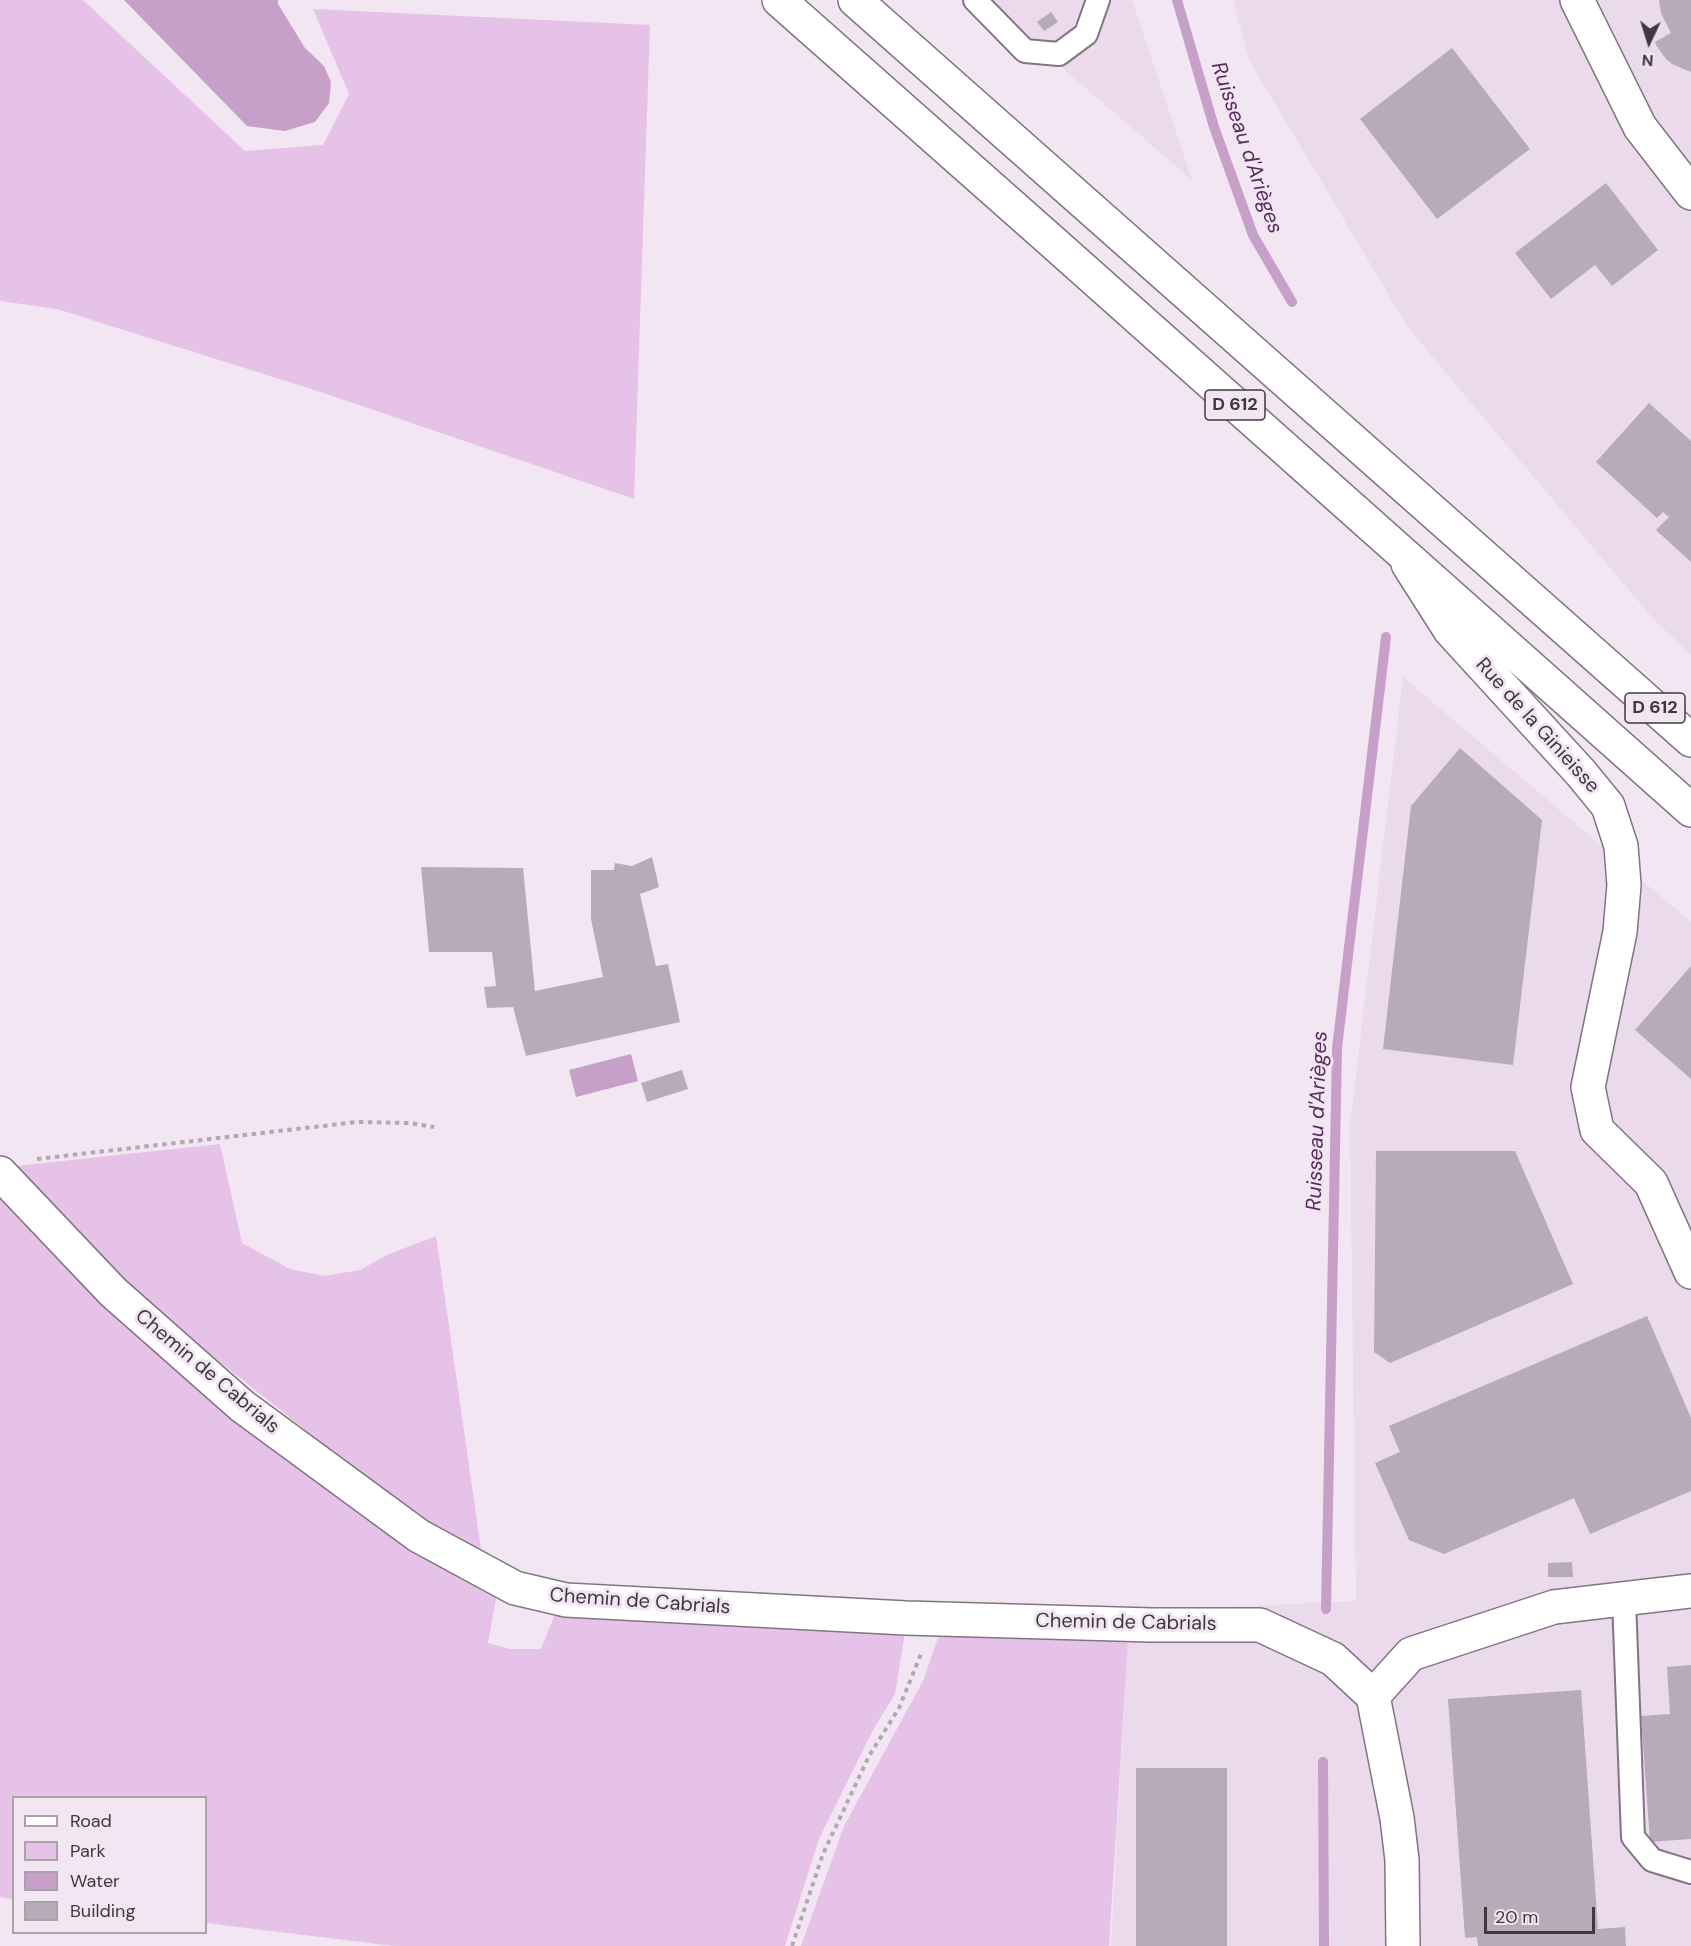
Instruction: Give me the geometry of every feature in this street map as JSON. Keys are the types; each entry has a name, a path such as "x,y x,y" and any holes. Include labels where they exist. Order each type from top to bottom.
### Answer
{"main road":[{"name":"D 612","path":"778,0 1691,810"},
{"name":"D 612","path":"855,0 1691,740"},
{"path":"1577,0 1640,127 1691,193"},
{"name":"Rue de la Ginieisse","path":"1400,552 1450,630 1581,773 1608,806 1621,846 1624,885 1620,932 1588,1087 1598,1130 1652,1183 1691,1272"},
{"name":"D 612","path":"1619,675 1691,731"},
{"name":"Chemin de Cabrials","path":"13,1167 113,1292 242,1406 419,1536 515,1588 566,1600 933,1619 1152,1625 1260,1625 1333,1659 1373,1696"},
{"path":"1403,1946 1402,1860 1397,1818 1373,1696 1410,1654 1554,1607 1691,1591"}],"lane":[{"path":"975,0 1025,51 1059,54 1086,34 1098,0"},
{"path":"1624,1600 1633,1837 1652,1860 1691,1872"}],"path":[{"path":"13,1167 357,1122 410,1123 434,1127"},
{"path":"792,1946 822,1854 869,1756 898,1708 917,1665 933,1619"}],"shaded area":[{"path":"984,0 1132,0 1192,180"},
{"path":"1233,0 1691,0 1691,654 1655,621 1409,329 1249,60"},
{"path":"1403,677 1691,922 1691,1946 1111,1946 1129,1612 1356,1601 1350,1126"}],"green space":[{"path":"0,0 83,0 245,151 323,145 349,94 313,9 650,25 634,499 324,393 57,309 0,301"},
{"path":"220,1144 242,1243 290,1269 324,1276 360,1270 387,1255 436,1236 482,1556 388,1496 130,1290 16,1166"},
{"path":"0,1190 145,1344 310,1474 497,1593 488,1643 510,1649 541,1649 555,1614 905,1632 895,1694 873,1730 819,1839 785,1946 394,1946 207,1923 207,1796 12,1796 12,1899 0,1897"},
{"path":"942,1626 1128,1638 1109,1946 801,1946 844,1826 923,1681"}],"water":[{"path":"124,0 278,0 278,4 305,48 324,66 331,82 329,103 315,122 285,131 247,126"},
{"path":"631,1054 638,1081 576,1097 569,1070"}],"building":[{"path":"1659,0 1691,0 1691,72 1672,64 1656,45 1655,42 1671,33 1661,13"},
{"path":"1051,12 1058,22 1044,31 1037,22"},
{"path":"1452,48 1530,149 1437,219 1360,119"},
{"path":"1606,183 1658,250 1612,286 1595,265 1551,299 1515,253"},
{"path":"1649,403 1691,441 1691,562 1656,530 1669,517 1663,512 1657,518 1596,462"},
{"path":"1460,748 1542,820 1513,1065 1383,1049 1411,806"},
{"path":"652,857 659,887 640,894 656,966 668,964 680,1022 526,1056 513,1007 487,1008 484,987 496,986 492,952 429,952 421,867 523,868 535,991 603,977 591,919 591,870 614,870 615,863 632,866"},
{"path":"1691,966 1691,1079 1635,1030"},
{"path":"682,1070 688,1089 647,1102 641,1083"},
{"path":"1376,1151 1515,1151 1573,1284 1390,1363 1374,1352"},
{"path":"1647,1316 1691,1418 1691,1491 1590,1534 1574,1498 1444,1554 1409,1540 1375,1463 1400,1452 1389,1426"},
{"path":"1572,1562 1573,1577 1548,1577 1548,1563"},
{"path":"1691,1665 1691,1839 1650,1842 1641,1716 1670,1714 1667,1667"},
{"path":"1581,1690 1598,1929 1625,1927 1626,1946 1478,1946 1477,1937 1465,1938 1448,1699"},
{"path":"1136,1768 1227,1768 1227,1946 1136,1946"}],"waterway":[{"name":"Ruisseau d'Arièges","path":"1177,0 1214,127 1253,235 1292,302"},
{"name":"Ruisseau d'Arièges","path":"1326,1609 1337,1048 1386,637"},
{"name":"Ruisseau d'Arièges","path":"1323,1762 1324,1946"}]}
